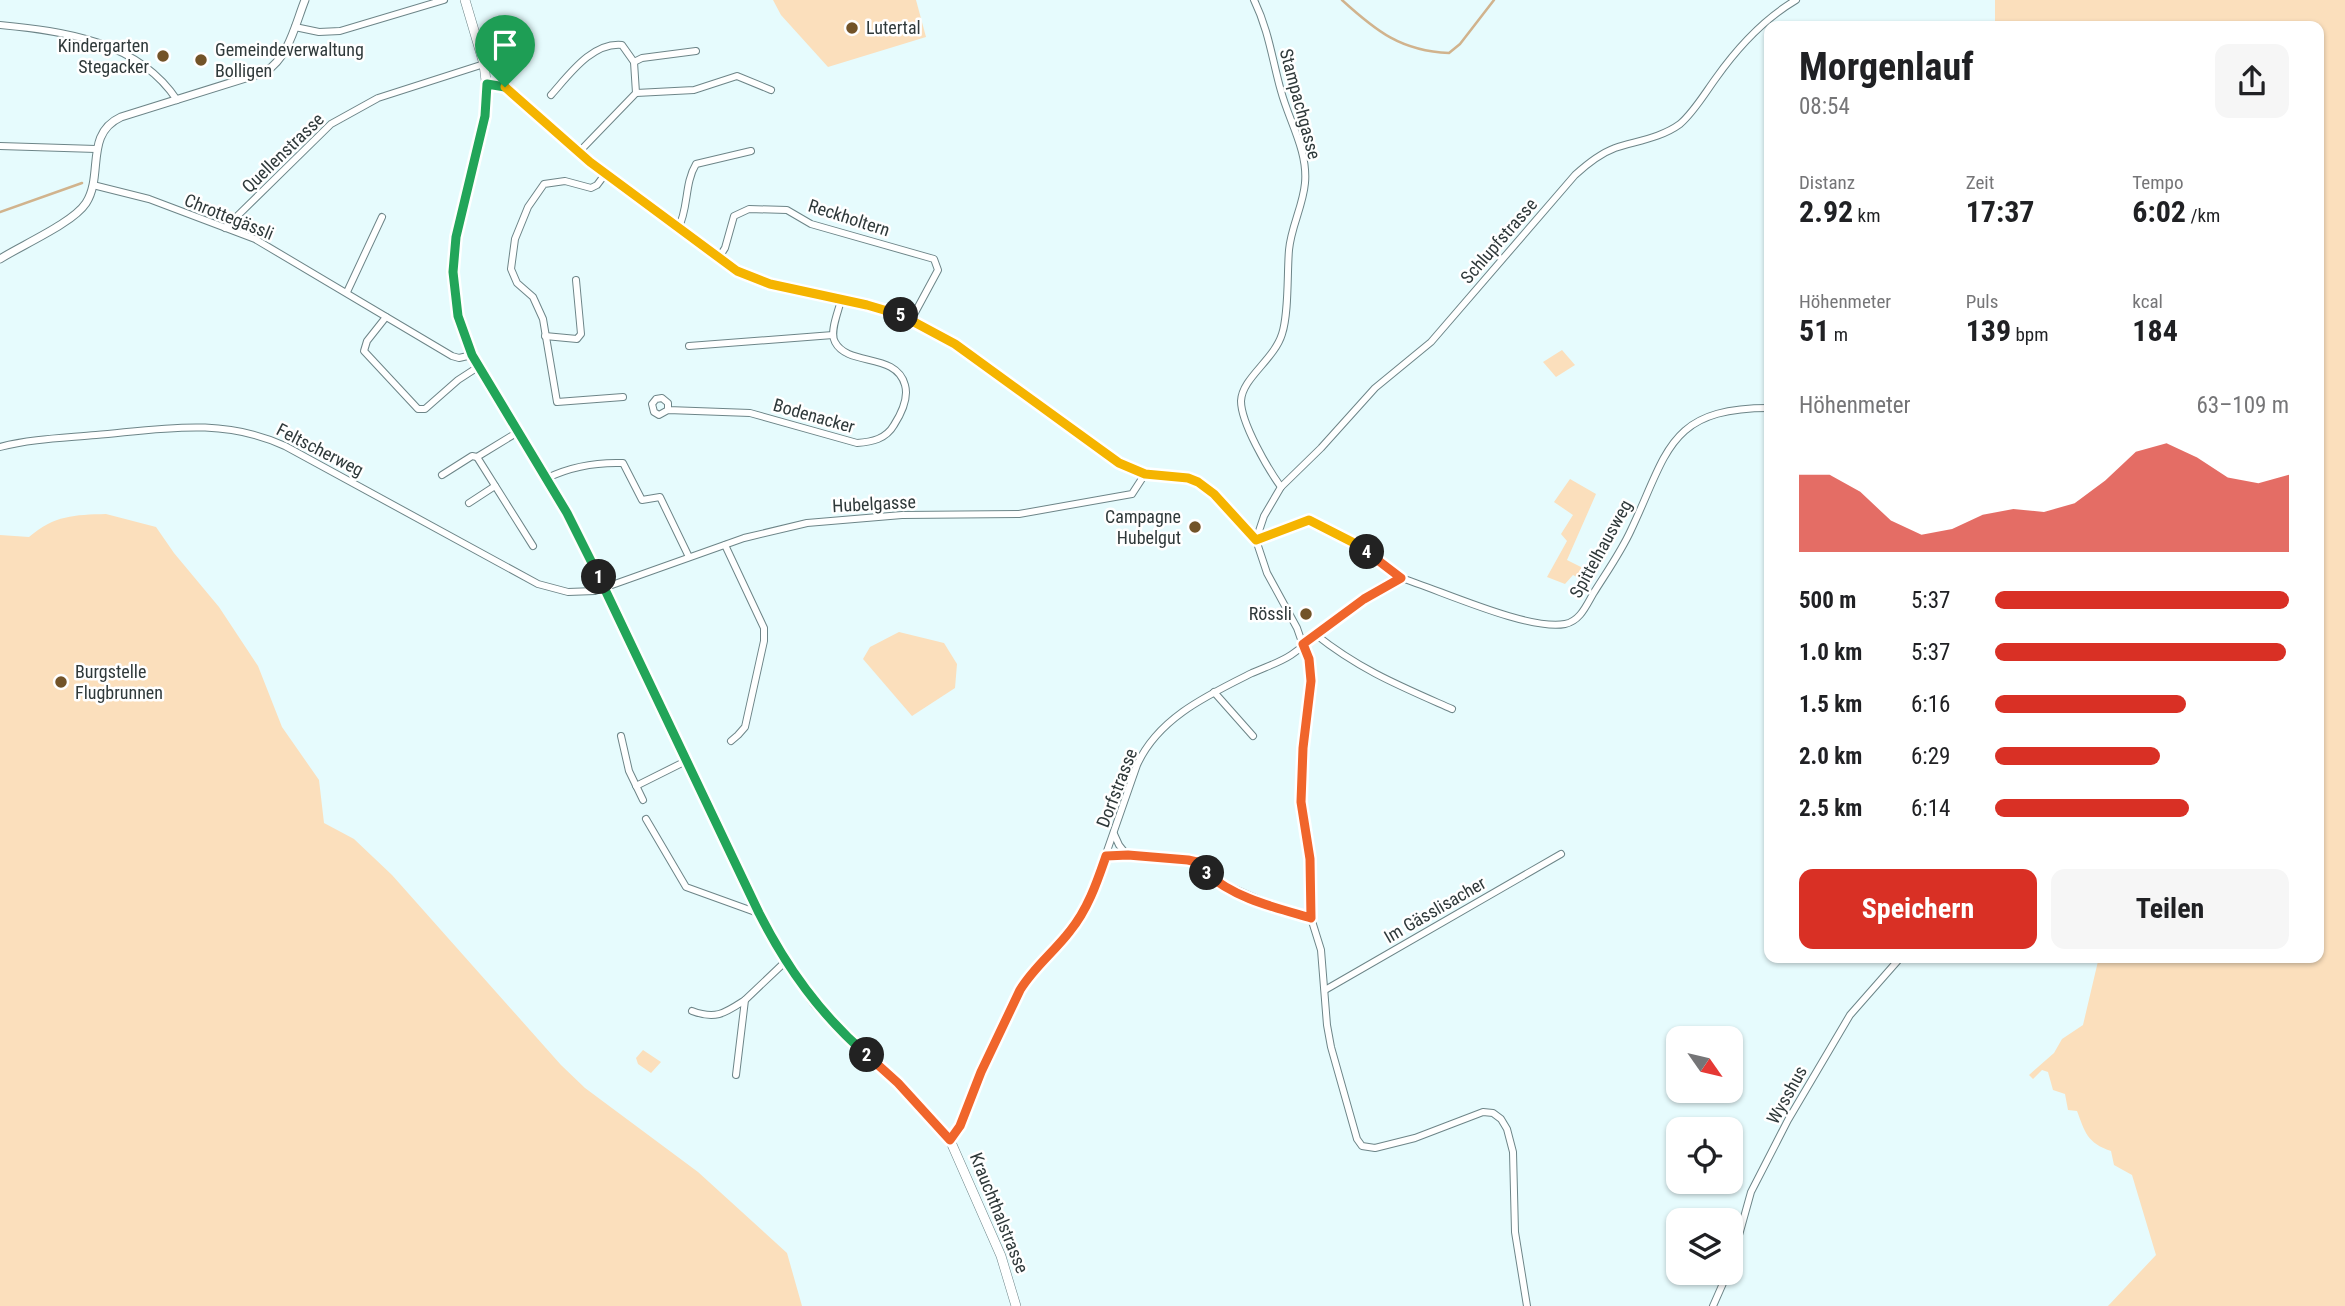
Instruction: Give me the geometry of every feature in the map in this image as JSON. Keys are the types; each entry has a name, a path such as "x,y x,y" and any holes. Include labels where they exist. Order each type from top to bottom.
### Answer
{"main road":[{"name":"Krauchthalstrasse","path":"465,0 484,64 487,84 485,116 461,210 454,263 458,316 472,355 567,513 785,962 807,994 829,1019 898,1083 950,1140 1001,1256 1016,1306"}],"street":[{"path":"0,259 76,214 88,199 93,185 96,149 101,134 116,120 265,72 281,58 305,0"},
{"path":"295,27 319,32 340,32 444,0"},
{"name":"Stampachgasse","path":"1254,0 1266,25 1281,92 1302,152 1305,182 1290,240 1283,332 1273,353 1246,385 1241,400 1243,412 1262,456 1281,487"},
{"name":"Schlupfstrasse","path":"1767,21 1796,0"},
{"name":"Schlupfstrasse","path":"1256,540 1264,516 1281,487 1321,448 1375,388 1431,342 1575,175 1598,156 1671,129 1682,122 1743,44 1764,24"},
{"path":"0,25 77,35 107,45 128,56 156,77 177,100"},
{"path":"551,95 579,64 598,51 615,44 622,45 634,62 636,93"},
{"path":"634,62 642,58 696,51"},
{"name":"Quellenstrasse","path":"225,228 331,124 378,98 484,64"},
{"path":"579,152 636,93 694,90 737,76 771,90"},
{"path":"487,84 505,87 516,94 579,152 718,259 760,281 882,309 911,320 955,344 1112,459 1145,474 1188,478 1204,485 1256,540 1267,573 1294,621 1309,659 1311,681 1305,727 1301,802 1310,859 1311,918 1321,950 1331,1046 1357,1139 1362,1146 1375,1147 1415,1138 1483,1112 1493,1113 1501,1119 1507,1129 1513,1152 1515,1232 1527,1306"},
{"path":"0,146 96,149"},
{"path":"678,229 684,215 690,174 696,164 751,151"},
{"path":"606,173 597,185 591,188 565,181 544,184 528,207 515,239 511,269 517,284 533,297 543,319 557,402 623,397"},
{"name":"Chrottegässli","path":"93,185 149,199 255,239 452,356 460,358 472,355"},
{"name":"Reckholtern","path":"718,259 725,248 734,216 749,209 787,210 811,224 934,259 938,270 911,320"},
{"path":"346,292 382,217"},
{"path":"545,336 577,339 581,334 576,280"},
{"path":"689,346 833,335 841,300"},
{"path":"387,317 367,341 364,351 418,409 425,409 458,380 478,367"},
{"name":"Bodenacker","path":"668,410 750,413 857,443 875,441 891,431 903,412 906,389 903,377 895,368 851,355 837,345 833,335"},
{"name":"Spittelhausweg","path":"1401,578 1527,620 1559,625 1571,622 1583,611 1630,532 1675,439 1690,426 1713,414 1732,409 1764,408"},
{"name":"Feltscherweg","path":"0,447 66,437 179,427 213,427 244,432 285,446 538,584 568,592 603,588"},
{"path":"442,475 518,432"},
{"path":"477,457 533,546"},
{"path":"547,478 569,468 623,463 642,500 660,497 690,556"},
{"name":"Hubelgasse","path":"603,588 690,556 795,525 902,515 996,515 1040,510 1132,494 1145,474"},
{"path":"469,503 495,486"},
{"path":"1256,540 1309,520 1358,545 1401,578 1364,599 1303,644"},
{"path":"725,545 764,628 764,641 744,727 731,741"},
{"path":"1315,634 1340,654 1370,672 1452,709"},
{"name":"Dorfstrasse","path":"950,1140 960,1126 981,1072 1020,990 1027,978 1070,931 1092,894 1136,765 1147,746 1180,714 1214,692 1288,657 1303,644"},
{"path":"1214,692 1253,736"},
{"path":"621,736 629,771 643,800"},
{"path":"636,786 686,761"},
{"path":"646,819 686,887 759,913"},
{"path":"1114,834 1128,855"},
{"name":"Im Gässlisacher","path":"1325,990 1561,854"},
{"path":"1106,856 1128,855 1197,862 1221,883 1278,908 1311,918"},
{"path":"692,1011 705,1016 721,1014 745,1000 785,962"},
{"name":"Wysshus","path":"1743,1221 1751,1192 1792,1113 1850,1016 1896,963"},
{"path":"736,1075 745,1000"},
{"path":"1713,1306 1722,1285"}],"shaded area":[{"name":"Lutertal","path":"773,0 916,0 926,37 828,67 781,15"},
{"path":"1995,0 2345,0 2345,1306 2108,1306 2156,1255 2132,1175 2114,1165 2111,1151 2088,1136 2077,1111 2068,1110 2065,1094 2053,1090 2048,1072 2042,1070 2033,1079 2029,1075 2054,1053 2062,1039 2083,1025 2098,963 2324,963 2324,21 1995,21"},
{"path":"1562,350 1575,365 1556,377 1543,362"},
{"path":"1570,479 1596,494 1567,560 1589,571 1583,580 1573,575 1565,584 1547,577 1567,541 1561,534 1573,515 1554,502"},
{"path":"106,514 156,527 219,607 258,666 282,727 319,780 324,823 354,839 392,875 561,1065 585,1088 698,1172 787,1253 802,1306 0,1306 0,535 29,537 56,520"},
{"path":"899,632 944,643 957,664 955,688 912,716 863,659 870,647"},
{"path":"643,1050 661,1062 651,1073 638,1064 636,1058"}],"waterway":[{"path":"1342,0 1378,30 1403,44 1449,53 1460,44 1494,0"},
{"path":"0,212 82,183"}],"place":[{"name":"Lutertal","path":"852,28"},
{"name":"Kindergarten Stegacker","path":"163,56"},
{"name":"Gemeindeverwaltung Bolligen","path":"201,60"},
{"name":"Campagne Hubelgut","path":"1195,527"},
{"name":"Rössli","path":"1306,614"},
{"name":"Burgstelle Flugbrunnen","path":"61,682"}],"route":[{"path":"487,84 505,87 590,162 737,271 770,284 896,313 937,332 955,344 1119,463 1145,474 1188,478 1208,488 1256,540 1309,520 1358,545 1401,578 1364,599 1303,644 1311,668 1301,802 1310,859 1311,918 1242,894 1210,876 1197,862 1128,855 1106,856 1081,915 1027,978 1020,990 981,1072 960,1126 950,1140 898,1083 853,1044 807,994 772,939 567,513 478,367 461,328 453,272 456,237 485,116 487,84"}]}
